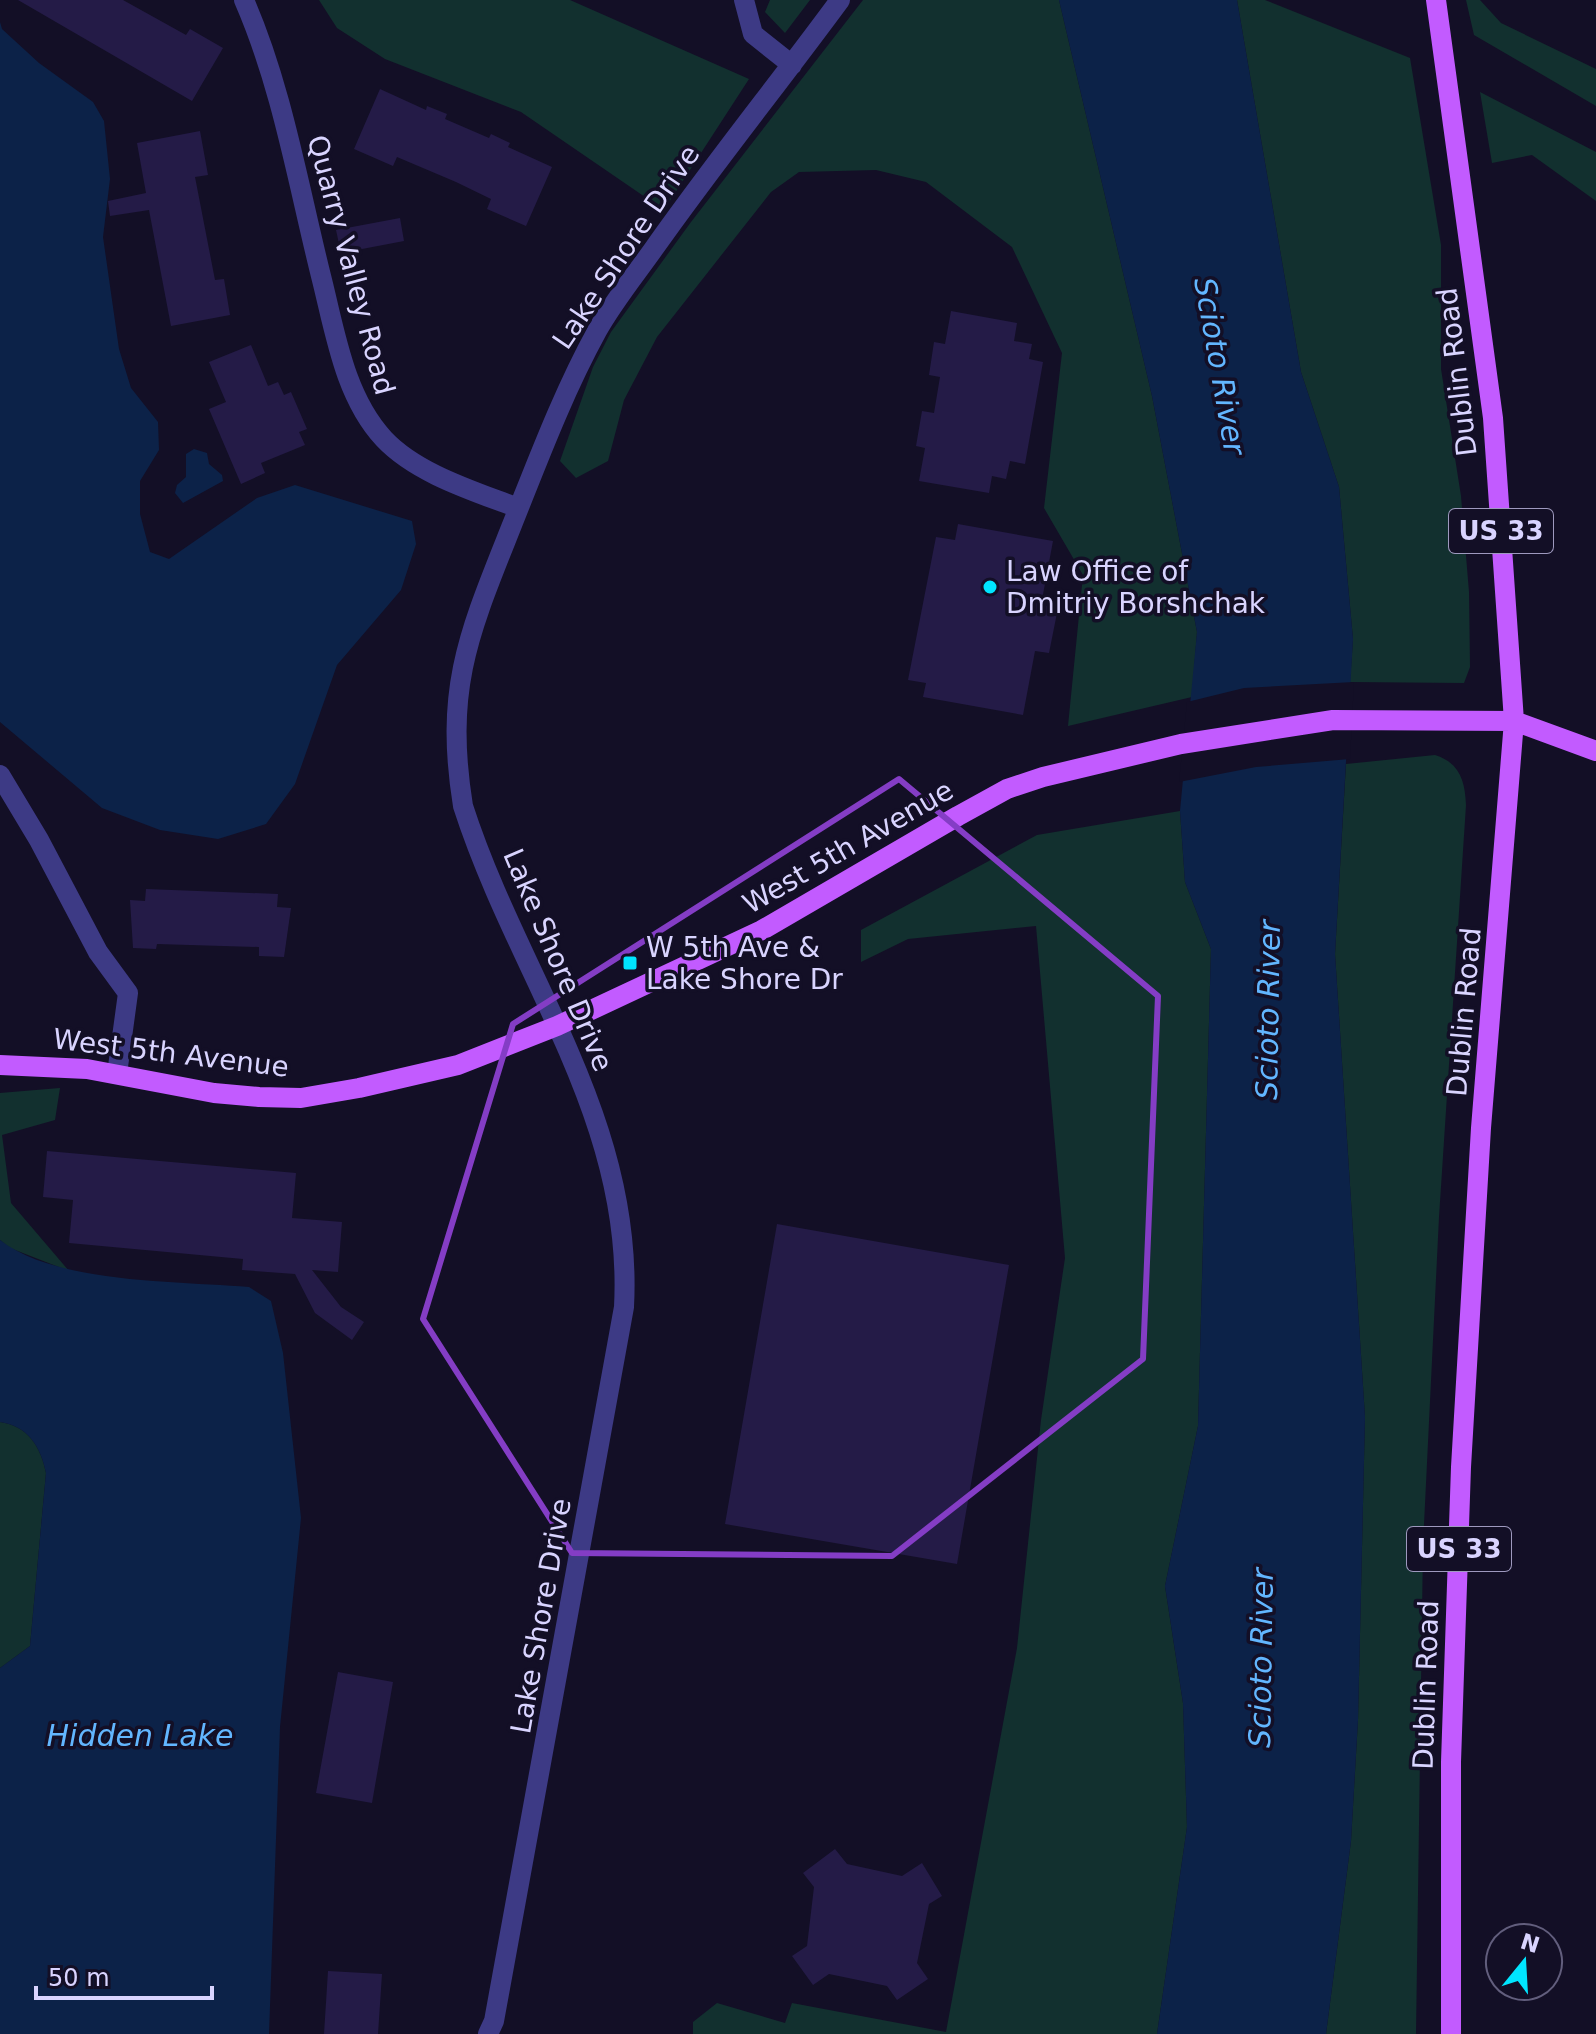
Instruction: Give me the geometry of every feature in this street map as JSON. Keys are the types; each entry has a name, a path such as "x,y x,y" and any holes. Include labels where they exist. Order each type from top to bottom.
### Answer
{"main road":[{"name":"Dublin Road","path":"1436,0 1493,418 1514,721 1481,1128 1461,1467 1451,1762 1451,2034"},
{"name":"West 5th Avenue","path":"0,1065 49,1065 117,1074 214,1093 301,1098 458,1065 557,1026 762,930 1007,789 1078,768 1252,731 1333,720 1514,721 1596,751"}],"street":[{"name":"Quarry Valley Road","path":"244,0 278,101 327,301 358,408 386,441 417,464 518,508"},
{"path":"744,0 753,34 792,65"},
{"name":"Lake Shore Drive","path":"488,2034 494,2021 518,1906 624,1307 624,1233 617,1187 599,1130 463,806 455,751 456,696 466,645 518,508 566,391 598,328 725,147 840,0"},
{"path":"0,775 39,840 98,952 128,993 117,1074"}],"highlighted area":[{"path":"899,779 1158,996 1143,1359 892,1556 572,1553 423,1319 513,1024"}],"green space":[{"path":"319,0 570,0 749,79 664,210 521,112 385,59 337,28"},
{"path":"770,0 810,0 785,33 765,12"},
{"path":"863,0 1059,0 1152,396 1197,632 1192,697 1068,726 1083,575 1044,508 1062,353 1012,247 926,182 876,170 799,172 771,192 657,337 624,400 608,461 576,478 560,461 593,367 611,332 691,222"},
{"path":"1237,0 1265,0 1410,58 1441,245 1441,369 1461,496 1469,592 1470,667 1464,683 1350,682 1353,639 1339,487 1301,372"},
{"path":"1466,0 1480,0 1501,23 1596,69 1596,106 1474,35"},
{"path":"1480,92 1596,152 1596,201 1532,155 1492,163"},
{"path":"1435,755 1450,763 1460,774 1466,805 1439,1217 1423,1545 1416,2034 1326,2034 1351,1841 1358,1720 1365,1417 1335,954 1346,764"},
{"path":"1180,811 1185,882 1211,949 1198,1426 1165,1586 1183,1703 1187,1827 1157,2034 693,2034 693,2022 717,2003 785,2023 792,2003 946,2032 1017,1648 1041,1420 1065,1258 1036,926 908,939 861,962 861,930 1037,835"},
{"path":"60,1088 55,1120 2,1135 11,1203 69,1271 10,1248 0,1240 0,1093"},
{"path":"0,1422 18,1428 32,1439 46,1473 30,1646 0,1668"}],"water":[{"name":"Scioto River","path":"1059,0 1237,0 1301,372 1339,487 1353,639 1335,954 1365,1417 1358,1720 1351,1841 1326,2034 1157,2034 1187,1827 1183,1703 1165,1586 1198,1426 1211,949 1185,882 1180,811 1197,632 1152,396"},
{"path":"0,22 2,29 39,63 93,102 104,121 110,179 103,237 119,349 131,388 158,422 159,450 140,481 140,514 150,552 169,559 257,498 295,485 412,521 416,544 401,590 337,665 295,784 266,824 218,839 160,830 102,808 0,722"},
{"path":"194,449 207,453 209,464 222,475 223,481 183,503 175,493 177,485 186,477 186,454"},
{"name":"Hidden Lake","path":"0,1240 24,1254 85,1273 249,1287 271,1301 283,1353 301,1518 280,1727 269,2034 0,2034 0,1668 30,1646 46,1473 32,1439 18,1428 0,1422"}],"pier":[{"path":"1354,682 1350,759 1256,767 1179,782 1187,702 1244,688"}],"building":[{"path":"18,0 123,0 186,35 190,29 223,48 192,101"},
{"path":"380,89 426,110 427,106 447,114 445,119 489,138 491,134 510,143 508,147 552,167 526,226 487,209 491,199 456,182 397,157 393,166 354,149"},
{"path":"200,131 208,175 195,177 215,280 224,279 230,315 171,326 149,210 110,216 108,201 146,193 137,143"},
{"path":"400,218 404,241 341,253 336,230"},
{"path":"951,311 1017,323 1014,341 1032,344 1029,359 1043,362 1025,464 1010,461 1006,479 992,476 989,493 919,481 925,448 916,446 922,411 934,413 940,377 929,375 934,342 945,344"},
{"path":"251,345 268,386 278,382 284,395 291,392 307,429 299,432 305,445 261,463 265,473 241,484 209,409 226,402 209,362"},
{"path":"958,524 1053,541 1041,605 1058,608 1049,653 1035,651 1023,715 923,697 926,683 908,680 936,537 955,540"},
{"path":"146,889 278,894 277,907 291,908 284,957 259,956 259,947 157,944 156,949 133,948 130,900 145,901"},
{"path":"47,1151 296,1173 292,1218 342,1222 338,1272 312,1270 341,1307 364,1322 352,1340 315,1313 295,1274 242,1270 243,1259 69,1243 73,1200 43,1197"},
{"path":"777,1224 1009,1265 957,1564 725,1524"},
{"path":"338,1672 393,1682 372,1803 316,1793"},
{"path":"835,1849 847,1864 902,1876 922,1863 942,1896 929,1904 917,1963 928,1979 897,2000 887,1986 829,1974 813,1985 792,1956 807,1946 814,1887 803,1873"},
{"path":"328,1971 382,1974 378,2034 324,2034"}],"place":[{"name":"Law Office of Dmitriy Borshchak","path":"990,587"},
{"name":"W 5th Ave & Lake Shore Dr","path":"630,963"}]}
